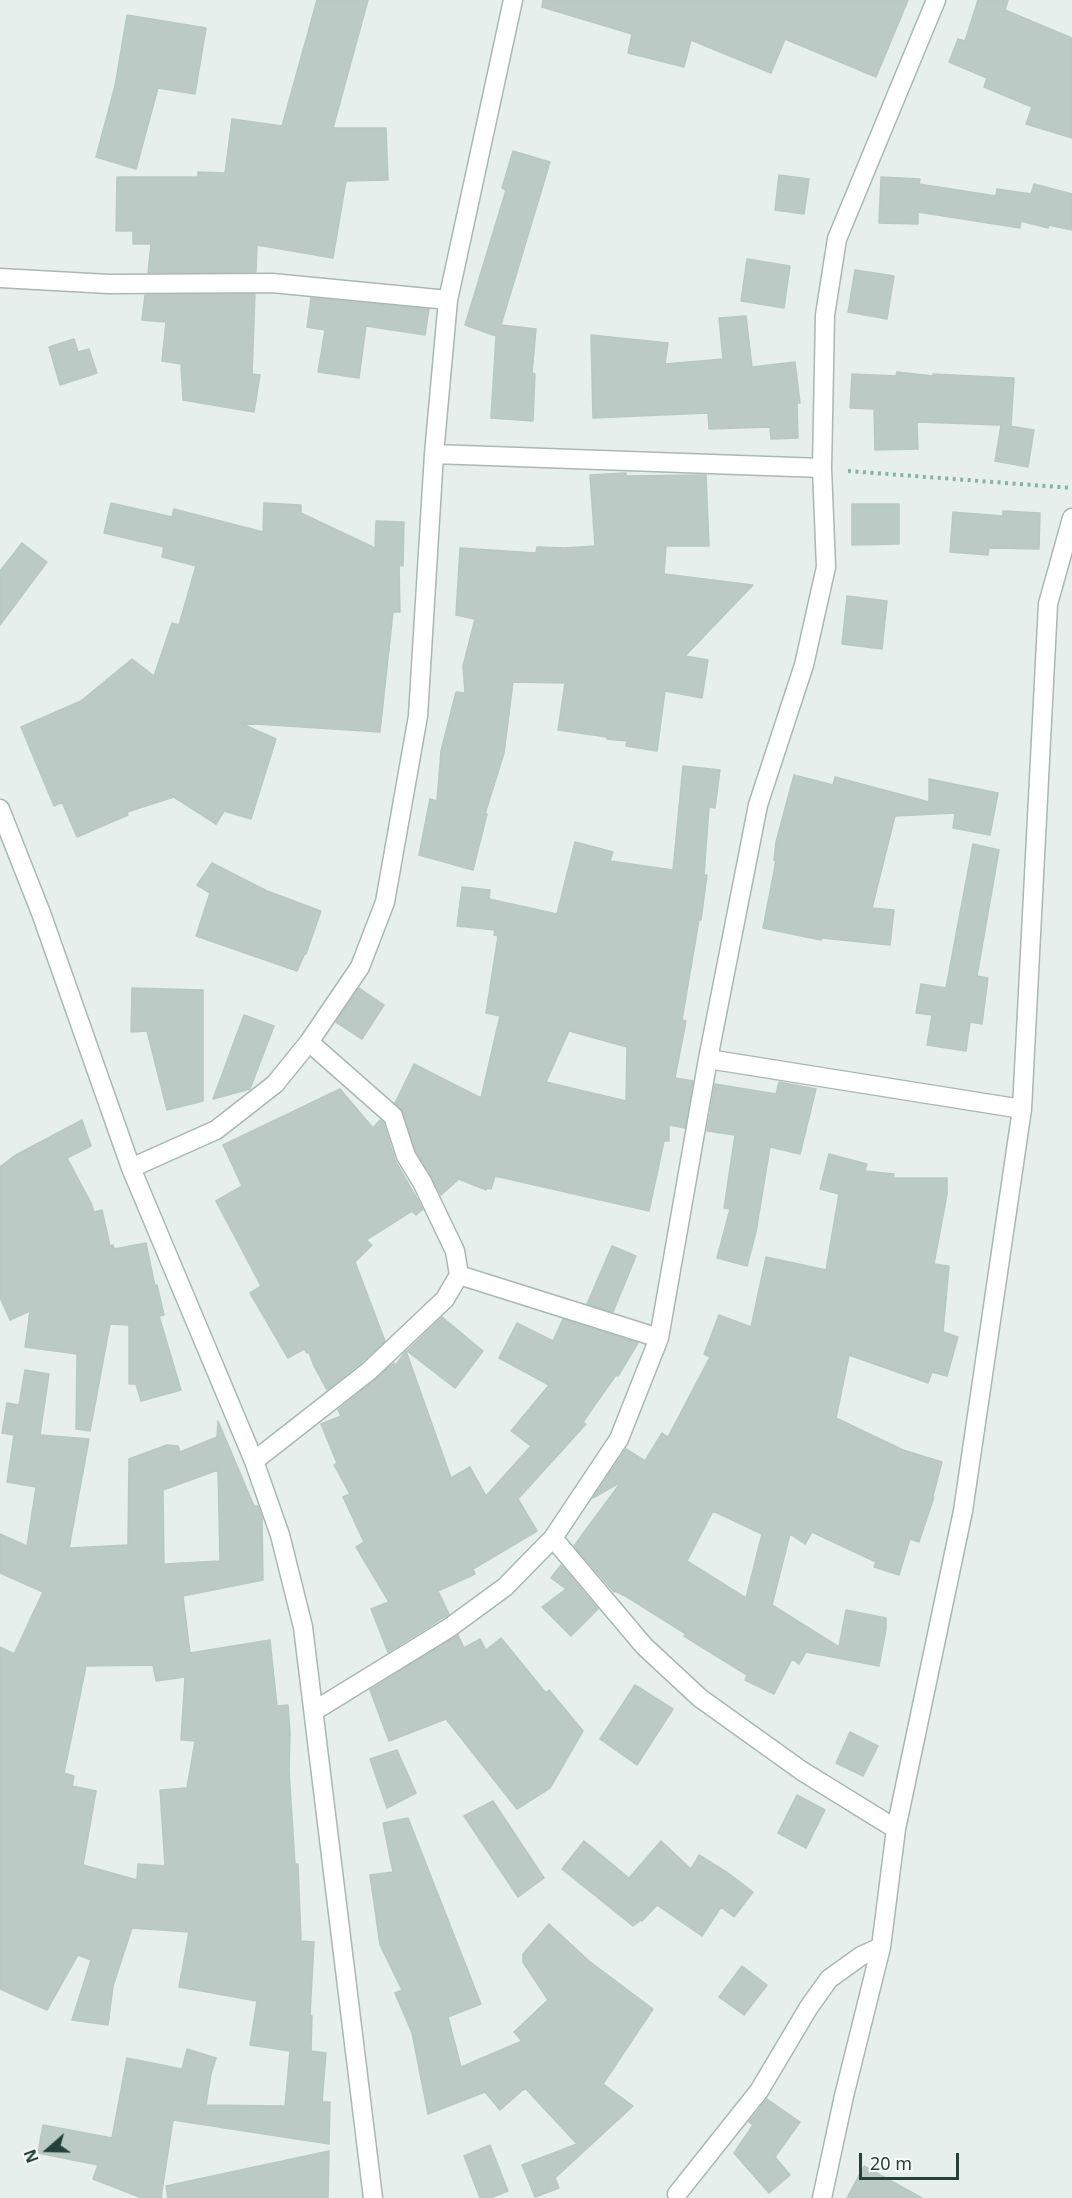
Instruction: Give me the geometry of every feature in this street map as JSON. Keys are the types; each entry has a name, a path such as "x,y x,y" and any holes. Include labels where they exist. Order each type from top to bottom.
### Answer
{"street":[{"path":"131,1168 216,1130 275,1084 309,1042 360,967 385,902 418,716 434,454 448,300 513,0"},
{"path":"314,1710 449,1628 505,1587 553,1538 620,1439 659,1338 708,1059 758,805 804,665 826,567 822,468 825,315 837,238 936,0"},
{"path":"0,278 109,284 272,283 448,300"},
{"path":"434,454 822,468"},
{"path":"822,2198 881,1947 896,1829 963,1511 1022,1109 1048,604 1072,518"},
{"path":"0,809 41,913 131,1168 255,1461 280,1535 303,1627 373,2198"},
{"path":"255,1461 369,1371 445,1299 459,1275 455,1251 422,1182 406,1156 393,1116 309,1042"},
{"path":"708,1059 1022,1109"},
{"path":"459,1275 659,1338"},
{"path":"553,1538 644,1646 700,1698 802,1772 896,1829"},
{"path":"678,2197 759,2091 809,2007 829,1979 861,1956 881,1947"}],"path":[{"path":"822,468 1072,488"}],"building":[{"path":"317,0 368,0 333,128 386,128 388,180 346,181 333,258 257,245 256,272 148,273 151,244 133,244 133,231 116,231 117,177 198,177 198,172 225,173 232,119 282,126"},
{"path":"543,0 908,0 876,77 785,39 771,73 691,40 684,67 628,53 632,34 542,7"},
{"path":"978,0 1008,0 1005,10 1072,38 1072,138 1026,124 1032,107 984,87 987,78 949,62 958,39 965,41"},
{"path":"127,15 206,28 195,94 158,88 136,169 96,157 115,86"},
{"path":"513,151 550,162 501,325 536,329 532,373 535,374 533,421 491,418 496,336 465,325 506,190 502,188"},
{"path":"779,175 809,179 804,214 775,210"},
{"path":"881,177 920,179 919,184 996,196 997,189 1031,194 1034,184 1072,194 1072,230 1049,225 1048,228 1021,221 1020,228 918,212 918,224 879,223"},
{"path":"747,259 790,266 784,308 741,301"},
{"path":"855,270 894,276 887,319 848,312"},
{"path":"255,294 252,374 260,375 254,412 183,400 181,364 162,361 166,322 142,320 145,295"},
{"path":"311,298 429,309 425,335 366,326 359,378 318,372 325,330 307,327"},
{"path":"746,316 752,367 795,362 800,403 797,403 798,438 771,439 770,427 709,429 708,413 593,418 591,335 668,343 665,364 723,359 719,318"},
{"path":"74,339 78,352 89,349 97,373 60,385 49,347"},
{"path":"897,372 933,376 933,374 1014,378 1011,426 1009,426 1034,430 1028,467 995,461 1001,425 917,422 918,449 875,450 874,409 850,408 852,374 896,376"},
{"path":"626,473 626,476 706,475 709,546 666,546 664,574 753,585 685,656 708,660 702,698 665,691 657,751 626,746 627,741 558,730 565,683 513,682 504,753 485,814 487,814 473,870 419,855 430,799 437,801 441,751 456,692 465,693 463,666 475,619 456,615 460,548 536,553 537,547 595,546 590,475"},
{"path":"111,503 172,517 174,509 263,532 264,503 301,505 301,513 375,548 376,521 404,522 403,566 399,565 400,612 393,612 380,732 240,723 276,739 251,819 224,811 216,824 174,797 127,812 128,815 77,837 62,802 54,806 21,727 81,701 132,659 154,676 172,623 179,625 196,566 162,557 164,547 104,533"},
{"path":"852,504 899,504 899,544 852,545"},
{"path":"1003,511 1040,513 1039,549 989,548 988,555 950,552 953,512 1003,516"},
{"path":"22,543 47,562 0,625 0,571"},
{"path":"847,596 887,601 882,649 842,644"},
{"path":"683,766 720,770 715,808 709,807 704,875 707,875 682,1020 686,1021 675,1078 693,1081 685,1128 669,1125 669,1141 664,1141 649,1211 495,1176 491,1189 486,1190 459,1179 441,1195 416,1151 403,1112 395,1103 414,1064 481,1098 500,1016 486,1013 498,936 494,935 495,930 457,926 462,887 490,890 489,899 557,914 575,842 613,852 610,861 673,870","holes":["569,1031 627,1047 626,1101 546,1082"]},
{"path":"794,775 833,785 835,777 929,802 929,779 998,793 990,835 953,828 955,813 895,816 872,908 894,910 890,945 822,938 821,940 763,928 776,861 774,860 776,842"},
{"path":"973,844 999,850 977,976 988,978 982,1024 970,1022 966,1051 927,1045 932,1015 916,1013 921,984 946,988"},
{"path":"212,863 267,891 321,911 306,954 297,971 196,936 210,893 197,885"},
{"path":"132,988 203,990 203,1101 167,1110 147,1031 131,1032"},
{"path":"359,988 384,1005 362,1039 336,1022"},
{"path":"244,1015 274,1026 250,1089 213,1099"},
{"path":"779,1082 816,1089 800,1154 770,1147 756,1232 747,1266 717,1258 730,1209 724,1208 735,1135 707,1131 715,1084 776,1094"},
{"path":"340,1089 373,1128 380,1120 383,1122 395,1160 423,1209 416,1215 412,1211 366,1240 372,1245 355,1262 385,1341 327,1390 309,1352 307,1353 304,1349 288,1358 250,1293 261,1286 216,1201 242,1186 223,1145"},
{"path":"82,1120 91,1146 67,1158 94,1212 102,1210 110,1246 113,1245 114,1249 146,1243 164,1315 159,1316 181,1390 141,1401 136,1384 129,1384 129,1325 110,1324 90,1431 76,1429 77,1354 25,1347 30,1311 10,1320 0,1297 0,1167 14,1156"},
{"path":"829,1154 867,1164 865,1171 894,1174 893,1178 947,1178 947,1194 934,1264 949,1266 943,1332 958,1337 947,1376 932,1372 928,1383 849,1355 836,1418 903,1450 942,1462 934,1497 919,1542 910,1539 899,1575 874,1567 876,1562 812,1532 805,1544 790,1534 772,1605 839,1647 846,1610 886,1618 886,1629 879,1666 806,1652 799,1664 792,1659 774,1694 745,1680 747,1675 684,1636 686,1634 627,1597 614,1592 574,1546 621,1482 593,1498 626,1449 645,1461 662,1433 668,1437 710,1357 704,1354 719,1315 751,1327 766,1257 826,1270 839,1194 820,1189","holes":["713,1511 762,1534 746,1598 687,1561"]},
{"path":"612,1246 636,1256 613,1312 587,1304"},
{"path":"442,1317 483,1351 455,1388 407,1351"},
{"path":"563,1319 638,1343 618,1376 616,1375 583,1422 586,1424 518,1499 537,1531 473,1569 475,1574 438,1591 449,1614 388,1652 371,1609 389,1602 356,1547 364,1542 343,1497 350,1494 334,1465 337,1463 321,1424 341,1416 338,1410 394,1363 395,1366 406,1351 451,1478 470,1467 486,1496 531,1446 511,1431 549,1385 499,1358 517,1323 553,1341"},
{"path":"25,1370 49,1374 40,1435 89,1439 69,1548 128,1545 129,1459 167,1445 178,1446 180,1452 217,1437 218,1421 254,1506 258,1506 262,1517 263,1580 183,1596 190,1653 270,1640 277,1706 288,1705 289,1771 295,1864 298,1864 301,1941 314,1942 310,2016 312,2016 311,2051 326,2053 322,2102 330,2102 329,2144 173,2120 161,2198 142,2198 93,2179 98,2165 38,2153 43,2125 112,2138 127,2058 182,2069 187,2049 216,2058 206,2105 285,2106 290,2051 250,2045 257,2001 179,1987 189,1932 132,1928 113,1986 108,2025 72,2020 91,1960 78,1955 47,2010 0,1989 0,1647 14,1654 43,1592 0,1573 0,1534 27,1546 36,1487 7,1482 14,1435 2,1433 7,1403 19,1405","holes":["218,1470 220,1561 164,1564 163,1490","153,1665 156,1681 185,1677 181,1740 195,1741 187,1788 160,1790 165,1866 138,1864 137,1880 83,1865 96,1791 72,1786 74,1776 64,1773 86,1666"]},
{"path":"561,1565 598,1609 571,1636 542,1607 566,1589 551,1578"},
{"path":"458,1635 464,1648 480,1639 486,1650 501,1638 546,1693 549,1690 583,1731 550,1788 517,1809 446,1719 389,1741 370,1690"},
{"path":"635,1685 673,1709 637,1765 600,1739"},
{"path":"850,1732 878,1746 863,1776 836,1763"},
{"path":"397,1750 416,1793 387,1808 370,1759"},
{"path":"797,1795 825,1810 806,1848 778,1833"},
{"path":"493,1801 544,1878 518,1897 464,1816"},
{"path":"408,1818 481,2004 448,2017 461,2067 522,2041 514,2032 548,2000 523,1962 523,1954 549,1924 589,1961 653,2009 603,2084 633,2106 555,2178 559,2188 535,2197 522,2165 577,2144 525,2088 500,2110 485,2092 428,2114 412,2033 395,1993 402,1990 380,1945 370,1875 393,1872 383,1823"},
{"path":"584,1841 629,1878 661,1841 691,1869 699,1855 753,1892 734,1917 721,1907 702,1936 657,1905 642,1921 633,1926 562,1869"},
{"path":"742,1966 767,1985 744,2015 719,1997"},
{"path":"767,2099 800,2122 775,2157 790,2175 769,2193 734,2153 753,2125 749,2122"},
{"path":"490,2145 508,2191 490,2198 480,2198 464,2156"},
{"path":"329,2151 328,2198 168,2198 166,2186"},
{"path":"864,2166 922,2198 847,2198"}]}
